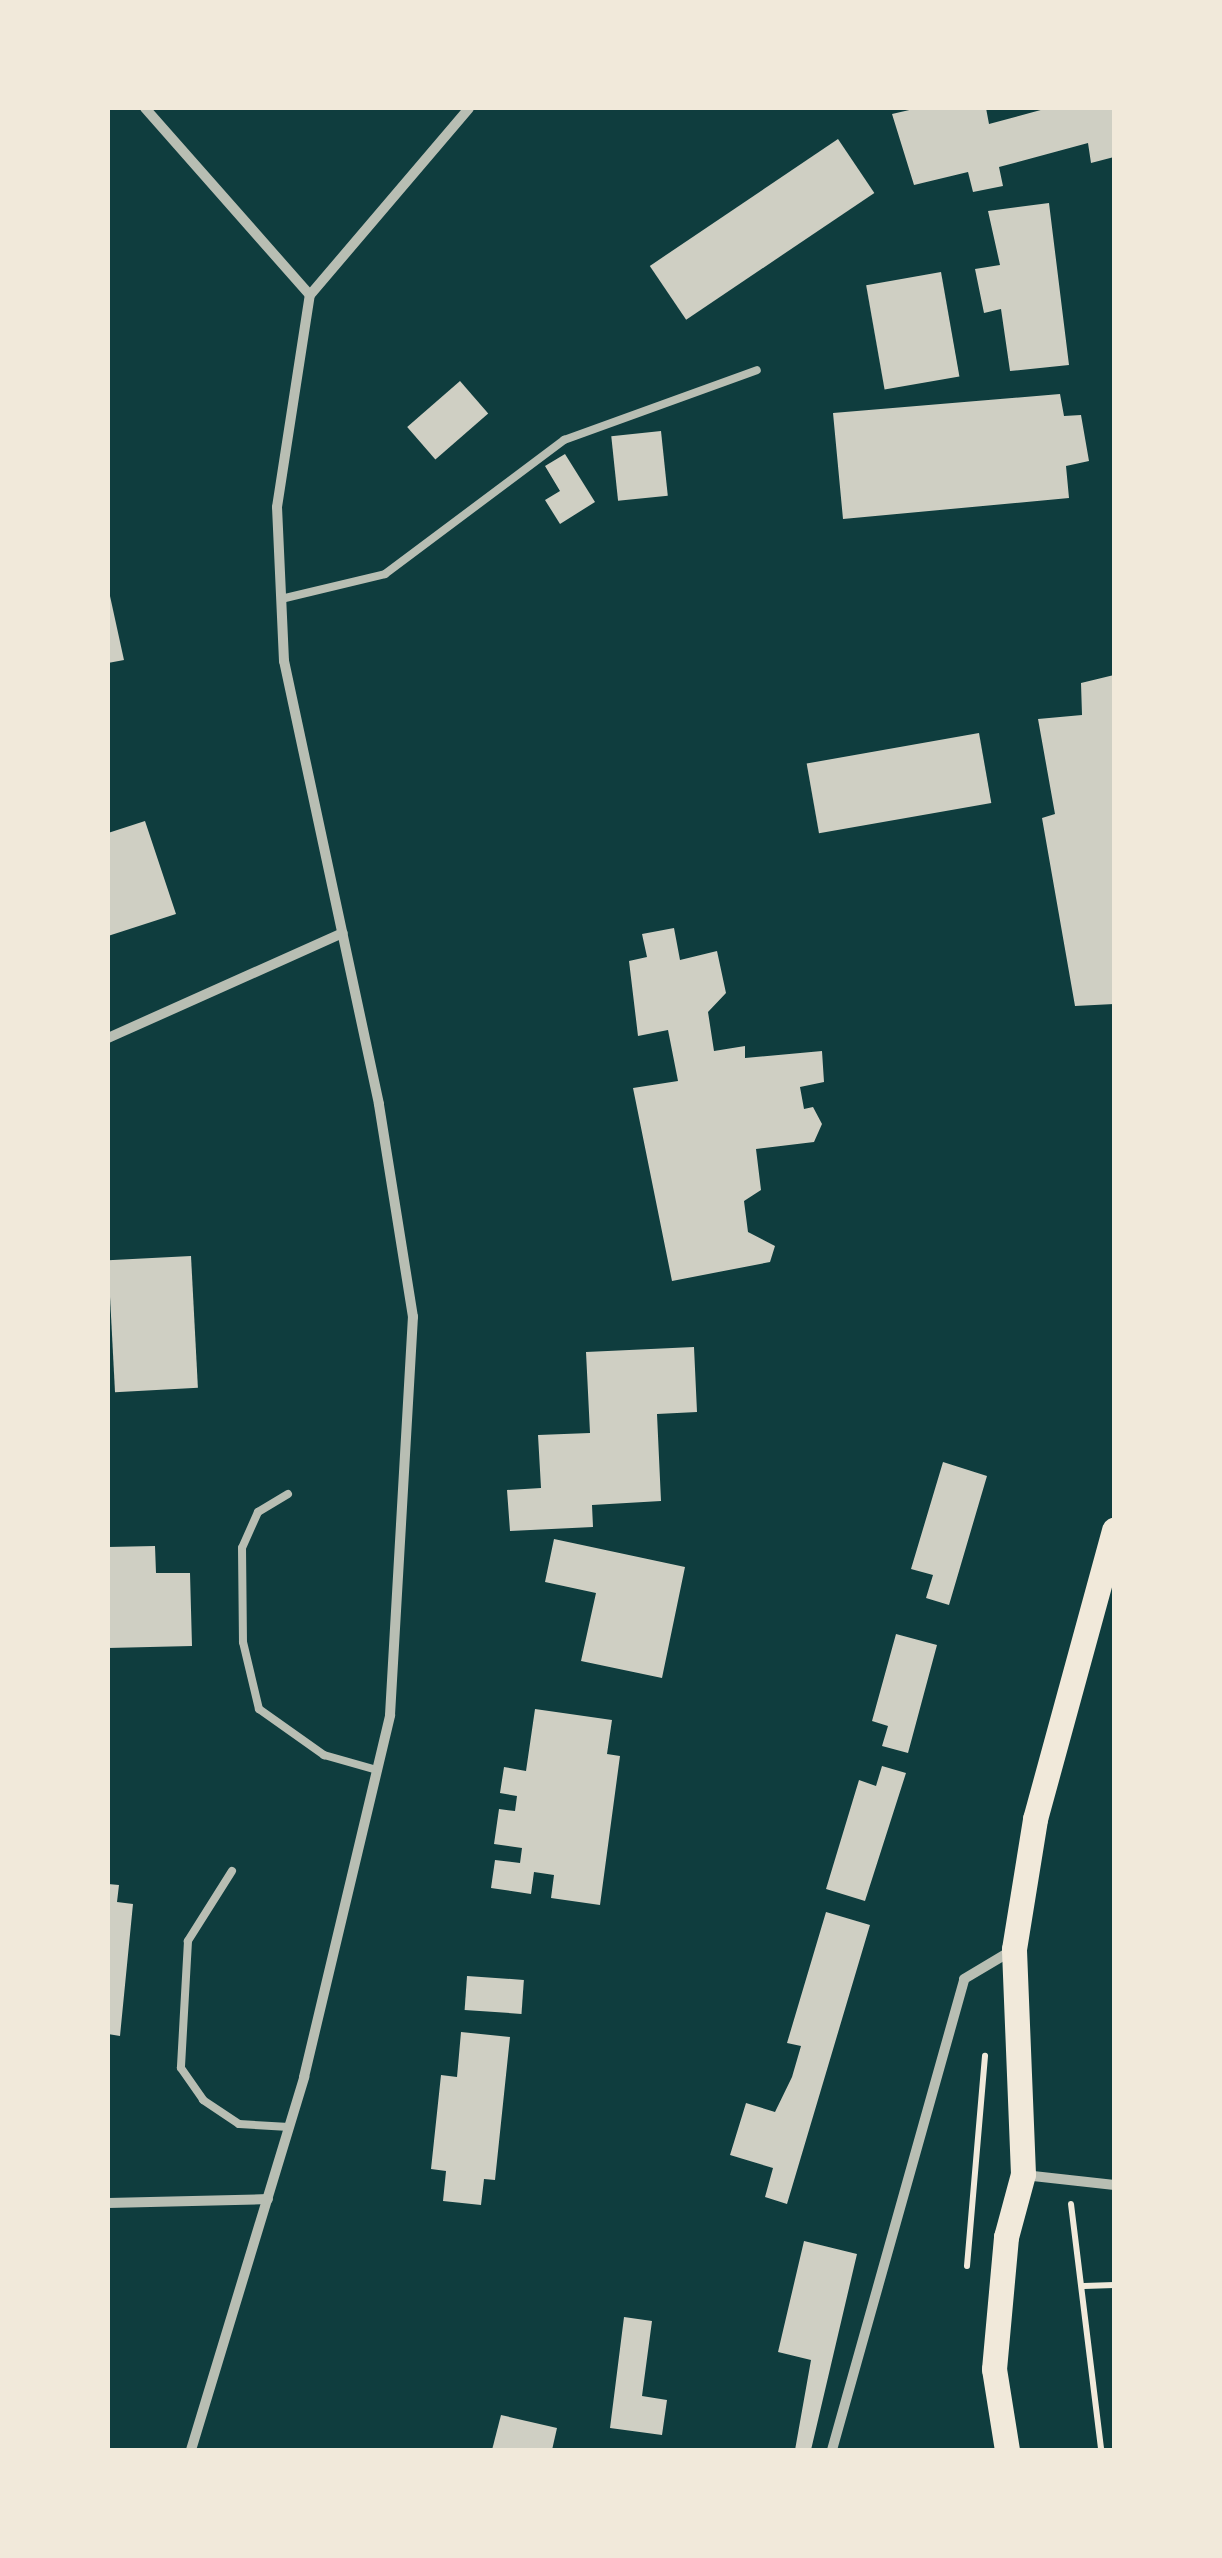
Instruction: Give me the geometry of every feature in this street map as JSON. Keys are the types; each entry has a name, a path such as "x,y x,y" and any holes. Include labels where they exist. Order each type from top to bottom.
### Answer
{"main road":[{"path":"1007,2450 994,2368 1006,2236 1024,2174 1014,2030 1014,1949 1035,1819 1114,1530"}],"street":[{"path":"145,108 310,295"},
{"path":"191,2450 289,2127 390,1716 413,1317 344,932 284,661 277,507 310,295 469,108"},
{"path":"108,1038 344,932"},
{"path":"832,2450 964,1979 1014,1949"},
{"path":"1024,2174 1114,2185"},
{"path":"108,2203 268,2199"}],"lane":[{"path":"281,599 385,574 564,440 757,370"},
{"path":"288,1494 258,1512 242,1548 244,1642 259,1709 324,1755 377,1770"},
{"path":"232,1871 188,1941 182,2068 203,2100 239,2124 289,2127"}],"path":[{"path":"969,2281 980,2061 1014,2030"},
{"path":"1066,2180 1084,2286 1101,2450"},
{"path":"1084,2286 1114,2285"}],"building":[{"path":"918,108 986,108 989,124 1048,108 1114,108 1114,157 1091,163 1088,143 999,167 1003,186 973,192 968,172 914,185 892,114"},
{"path":"838,139 874,193 686,320 650,266"},
{"path":"1049,203 1069,365 1010,371 1001,309 984,313 975,269 1000,265 988,211"},
{"path":"941,272 959,376 885,390 866,285"},
{"path":"460,381 488,413 435,459 407,427"},
{"path":"1060,394 1064,416 1081,415 1089,461 1066,466 1069,498 843,519 833,413"},
{"path":"661,431 668,496 618,501 611,436"},
{"path":"565,454 595,502 560,524 545,500 560,491 545,466"},
{"path":"108,587 124,660 108,663"},
{"path":"1114,675 1114,1004 1075,1006 1042,818 1055,814 1038,719 1082,715 1081,683"},
{"path":"979,733 991,803 819,833 807,763"},
{"path":"145,821 176,914 108,936 108,833"},
{"path":"674,928 680,960 717,951 726,993 708,1012 714,1051 745,1046 745,1058 822,1051 824,1082 800,1087 804,1109 813,1107 822,1124 814,1142 756,1149 761,1190 744,1201 748,1232 775,1246 770,1262 672,1281 633,1088 678,1081 668,1030 638,1036 629,961 647,957 642,934"},
{"path":"191,1256 198,1388 115,1392 108,1260"},
{"path":"694,1347 697,1412 657,1414 661,1501 592,1505 593,1527 510,1531 507,1490 541,1488 538,1435 590,1433 586,1352"},
{"path":"943,1462 987,1476 949,1605 926,1598 933,1575 911,1569"},
{"path":"554,1539 685,1567 662,1678 581,1661 596,1593 545,1582"},
{"path":"155,1546 156,1573 190,1573 192,1646 108,1648 108,1547"},
{"path":"896,1634 937,1645 908,1753 882,1746 888,1726 872,1721"},
{"path":"535,1709 612,1720 607,1754 620,1756 600,1905 551,1898 554,1875 534,1872 531,1894 491,1888 495,1860 520,1863 522,1848 494,1844 499,1809 515,1811 517,1796 500,1793 504,1767 526,1771"},
{"path":"882,1766 906,1773 865,1901 826,1889 859,1780 876,1786"},
{"path":"108,1884 119,1885 117,1902 133,1904 120,2036 108,2034"},
{"path":"826,1912 870,1925 787,2204 765,2197 773,2168 730,2155 746,2103 775,2112 792,2077 801,2046 787,2043"},
{"path":"467,1976 524,1980 521,2014 465,2010"},
{"path":"461,2032 510,2037 495,2180 484,2179 481,2205 443,2201 446,2171 431,2169 441,2075 457,2077"},
{"path":"804,2241 857,2254 811,2450 795,2450 811,2360 778,2352"},
{"path":"624,2317 652,2321 642,2396 667,2400 662,2435 610,2428"},
{"path":"501,2415 557,2428 552,2450 492,2450"}]}
